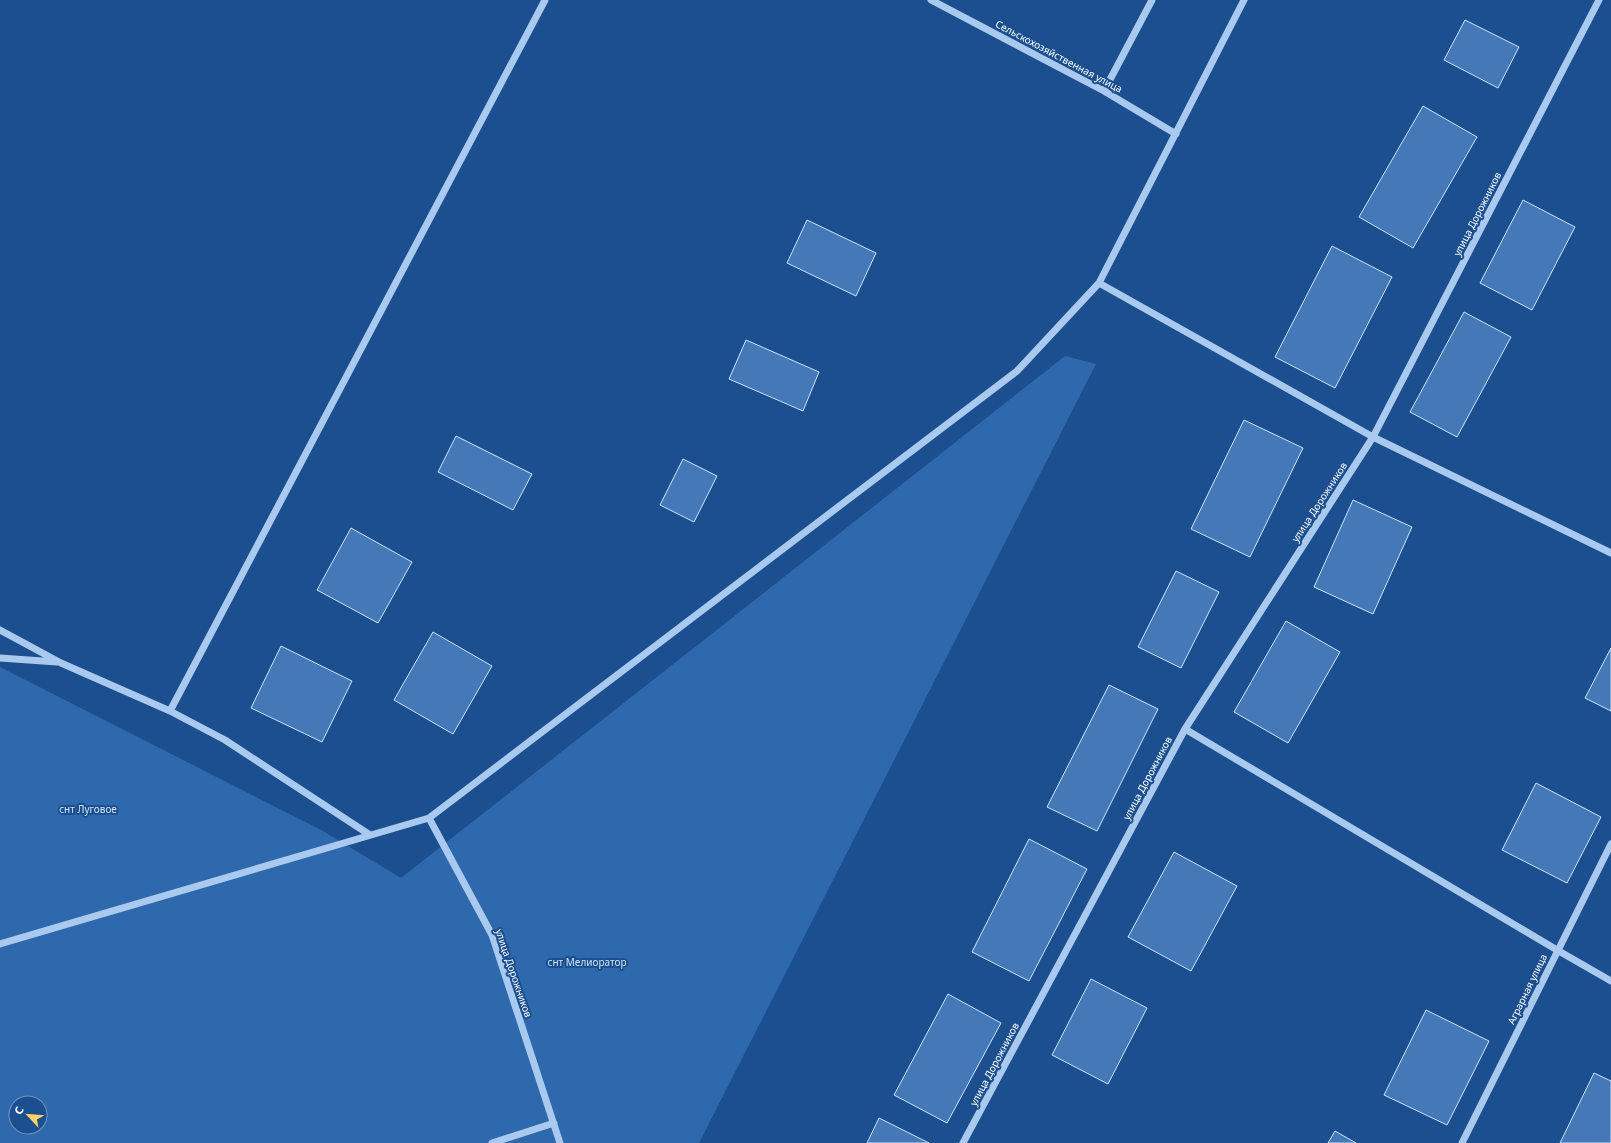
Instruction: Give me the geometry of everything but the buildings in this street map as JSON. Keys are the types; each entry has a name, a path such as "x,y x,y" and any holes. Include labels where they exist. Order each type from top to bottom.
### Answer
{"street":[{"path":"170,711 544,0"},
{"name":"Сельскохозяйственная улица","path":"931,0 1104,91 1176,134"},
{"path":"1104,91 1152,0"},
{"path":"0,944 429,818 1017,371 1099,283 1244,0"},
{"name":"улица Дорожников","path":"963,1143 1185,729 1373,437 1599,0"},
{"path":"1099,283 1373,437 1611,553"},
{"path":"0,630 61,663 170,711 225,740 370,835"},
{"path":"0,658 61,663"},
{"path":"1185,729 1611,981"},
{"name":"улица Дорожников","path":"429,818 492,935 560,1143"},
{"name":"Аграрная улица","path":"1462,1143 1611,844"},
{"path":"492,1143 554,1123"}],"green space":[{"name":"снт Мелиоратор","path":"1065,356 1096,364 699,1143 0,1143 0,667 323,831 401,878"}],"park label":[{"name":"снт Луговое","path":"88,809"}]}
